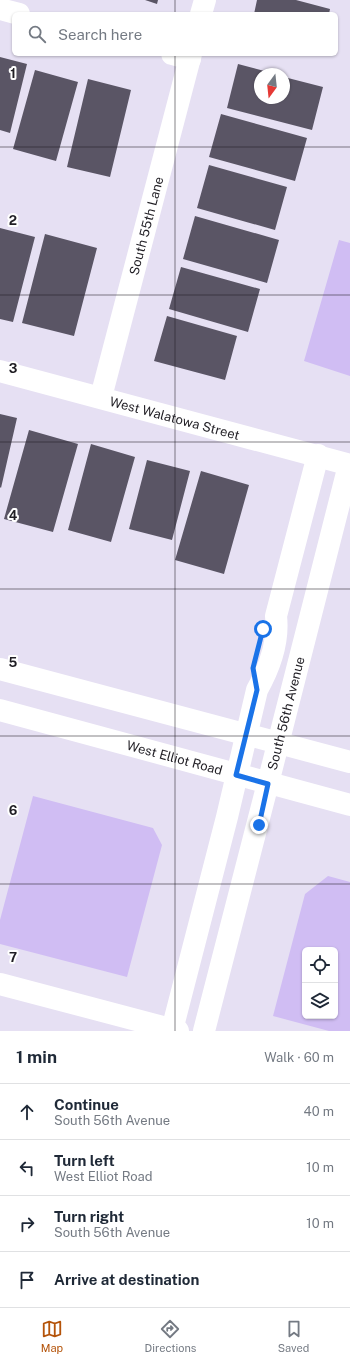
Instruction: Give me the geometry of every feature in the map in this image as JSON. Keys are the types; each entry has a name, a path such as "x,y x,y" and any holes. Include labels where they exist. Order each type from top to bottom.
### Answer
{"street":[{"path":"202,12 205,0"},
{"path":"0,9 12,12"},
{"name":"South 55th Lane","path":"101,397 184,56"},
{"name":"West Walatowa Street","path":"0,371 318,455 350,465"},
{"path":"0,984 175,1030 257,690 253,668 263,629 276,616 318,455"},
{"name":"South 56th Avenue","path":"204,1031 350,465"},
{"path":"276,616 308,625"},
{"path":"0,669 350,762"},
{"name":"West Elliot Road","path":"0,710 350,806"}],"shaded area":[{"path":"339,240 350,243 350,376 304,361"},
{"path":"33,796 153,828 162,845 127,977 0,944 0,920"},
{"path":"328,876 350,882 350,1031 329,1031 273,1016 305,894"}],"building":[{"path":"145,0 158,0 157,4"},
{"path":"257,0 296,0 330,9 329,12 254,12"},
{"path":"0,57 27,64 10,133 0,130"},
{"path":"238,64 254,68 254,104 290,104 290,79 323,87 312,130 227,108"},
{"path":"35,70 78,82 56,161 13,149"},
{"path":"88,79 131,90 110,177 67,167"},
{"path":"221,114 307,138 295,181 209,157"},
{"path":"209,165 287,187 275,230 197,208"},
{"path":"195,216 279,240 267,283 183,259"},
{"path":"0,228 35,237 13,322 0,319"},
{"path":"45,234 97,248 74,336 22,323"},
{"path":"181,267 260,289 248,332 169,309"},
{"path":"167,316 237,336 225,380 154,361"},
{"path":"0,414 17,418 1,488 0,487"},
{"path":"29,430 78,444 53,532 4,519"},
{"path":"91,444 135,457 111,542 68,530"},
{"path":"147,460 190,471 172,540 129,529"},
{"path":"201,471 249,485 224,574 175,560"}],"route":[{"path":"259,825 268,784 236,775 257,690 253,668 263,629"}]}
